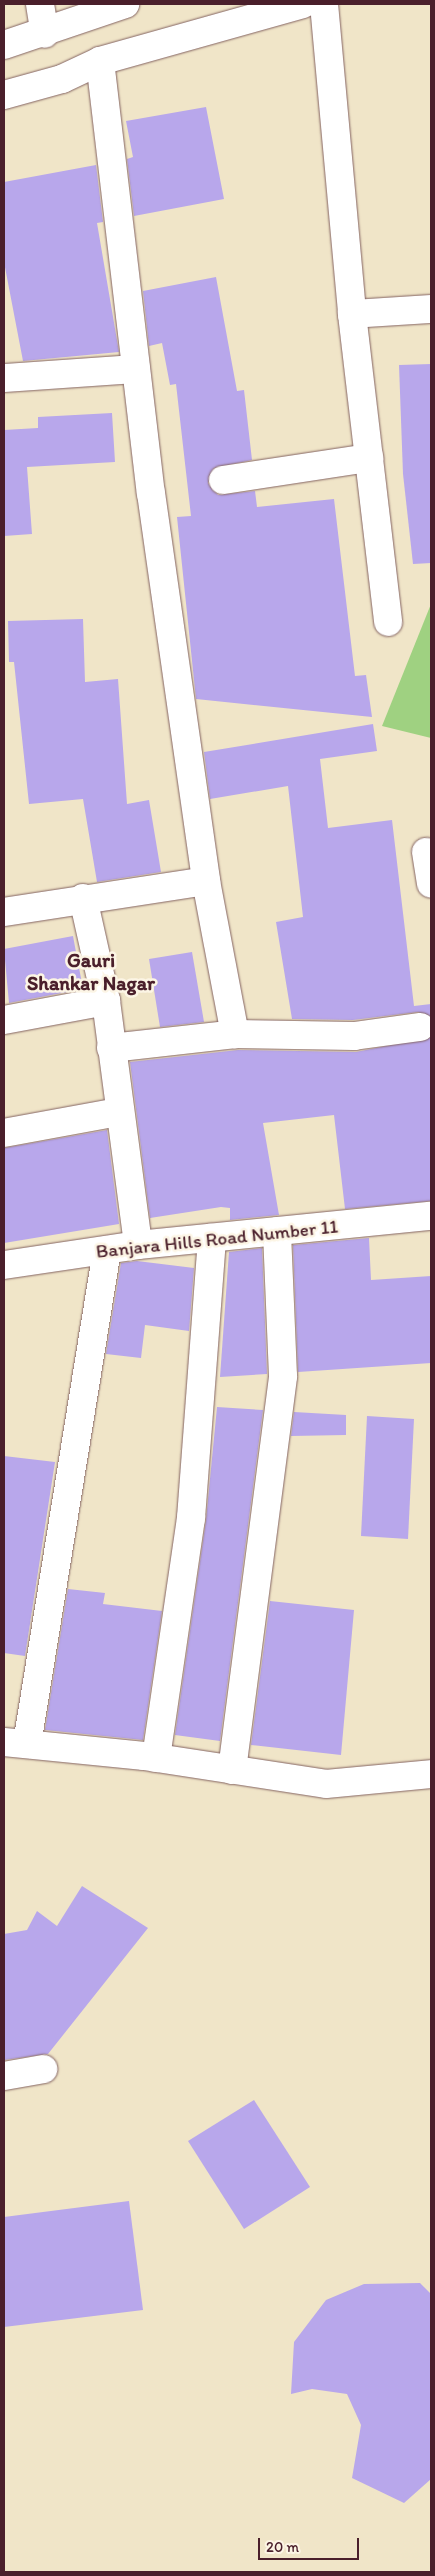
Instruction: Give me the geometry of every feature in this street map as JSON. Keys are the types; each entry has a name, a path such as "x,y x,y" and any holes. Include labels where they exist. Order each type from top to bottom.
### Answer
{"street":[{"path":"40,4 45,34"},
{"path":"4,45 45,34 84,16 125,4"},
{"path":"4,95 62,79 100,61 303,4"},
{"path":"324,4 352,314 388,622"},
{"path":"100,61 136,369 206,881 235,1034"},
{"path":"352,314 431,309"},
{"path":"4,378 136,369"},
{"path":"223,480 369,458"},
{"path":"426,852 431,884"},
{"path":"4,912 83,898 206,881"},
{"path":"83,898 106,1001 118,1112 138,1245"},
{"path":"4,1020 106,1001"},
{"path":"111,1048 235,1034 354,1036 420,1027"},
{"path":"4,1132 118,1112"},
{"name":"Banjara Hills Road Number 11","path":"4,1265 138,1245 431,1216"},
{"path":"232,1770 283,1376 277,1231"},
{"path":"156,1758 191,1518 212,1238"},
{"path":"107,1250 15,1743 156,1758 326,1784 431,1774"},
{"path":"4,2076 43,2069"}],"green space":[{"path":"431,604 431,738 382,726"}],"building":[{"path":"206,107 224,199 134,216 127,159 133,157 126,121"},
{"path":"96,165 103,222 97,223 119,352 23,361 4,262 4,182"},
{"path":"216,277 237,391 244,390 252,460 214,468 208,483 218,495 255,491 257,507 334,499 355,676 366,675 372,717 196,699 177,517 191,516 176,384 170,385 162,343 149,346 143,291"},
{"path":"431,364 431,563 413,564 403,474 399,365"},
{"path":"112,413 115,462 27,467 32,534 4,536 4,430 38,428 38,417"},
{"path":"83,619 85,682 118,679 127,804 149,800 161,872 97,882 83,799 29,804 14,662 9,662 8,621"},
{"path":"373,724 377,751 320,759 328,828 392,820 414,1006 431,1004 431,1017 418,1012 353,1020 292,1019 276,922 303,917 288,786 210,799 204,752"},
{"path":"73,936 83,989 9,1003 4,949"},
{"path":"192,952 204,1022 160,1027 149,959"},
{"path":"431,1037 431,1201 345,1209 334,1115 263,1123 279,1215 230,1220 230,1208 221,1207 150,1218 130,1062 238,1050 356,1052"},
{"path":"107,1130 119,1224 4,1243 4,1148"},
{"path":"369,1238 371,1280 431,1276 431,1363 298,1372 293,1245"},
{"path":"262,1248 267,1374 220,1377 229,1252"},
{"path":"137,1261 194,1268 189,1331 145,1325 141,1358 106,1354 121,1263"},
{"path":"217,1407 263,1410 220,1741 175,1735 206,1520"},
{"path":"294,1412 346,1415 346,1435 291,1436"},
{"path":"367,1416 414,1419 408,1539 361,1536"},
{"path":"4,1456 55,1462 25,1656 4,1653"},
{"path":"68,1589 105,1593 103,1604 162,1611 143,1740 45,1730"},
{"path":"270,1601 354,1610 341,1755 251,1745"},
{"path":"82,1886 148,1928 48,2054 4,2060 4,1934 27,1930 37,1911 57,1926"},
{"path":"254,2100 310,2187 244,2229 188,2141"},
{"path":"129,2201 143,2310 4,2327 4,2217"},
{"path":"420,2283 431,2294 431,2479 404,2503 352,2478 361,2425 347,2394 312,2389 291,2394 294,2342 326,2300 364,2284"}],"district":[{"name":"Gauri Shankar Nagar","path":"91,972"}]}
